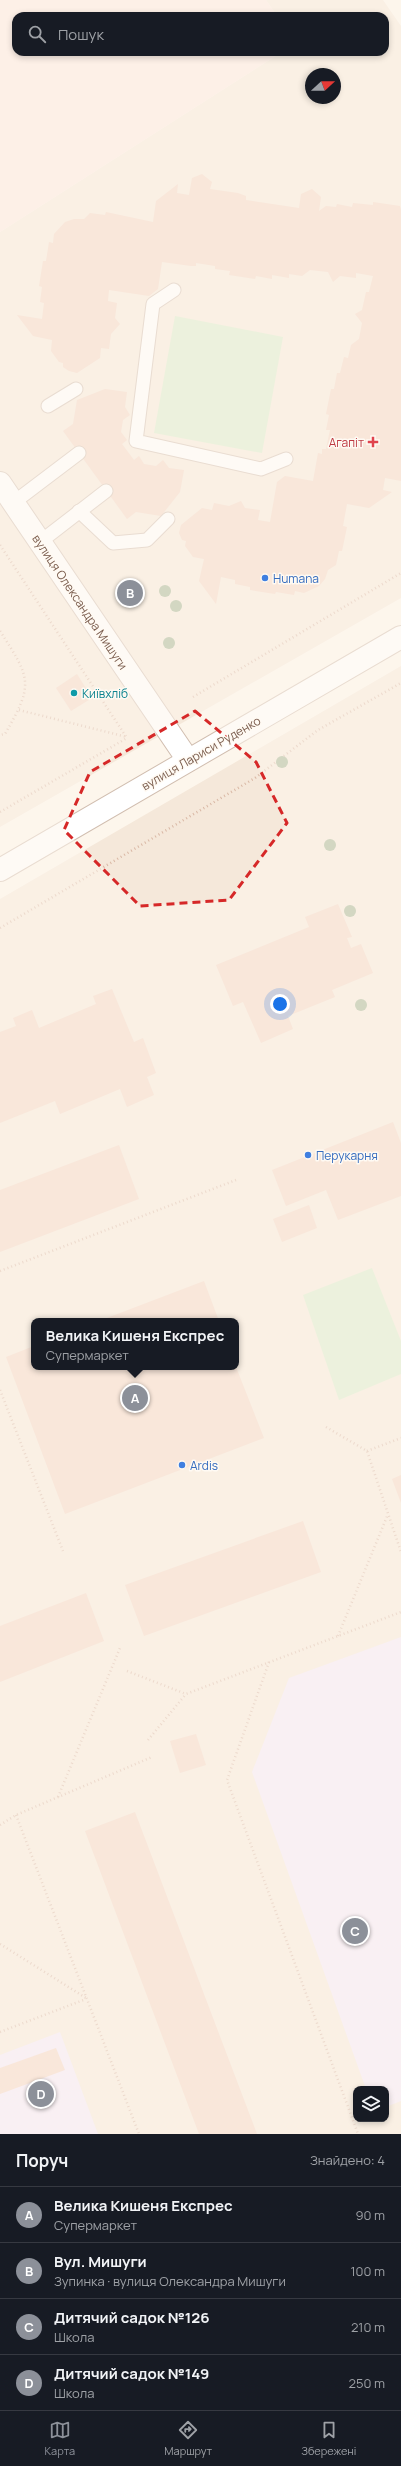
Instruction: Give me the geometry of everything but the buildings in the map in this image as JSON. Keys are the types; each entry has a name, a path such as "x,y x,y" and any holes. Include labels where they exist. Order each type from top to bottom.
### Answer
{"street":[{"name":"вулиця Олександра Мишуги","path":"0,483 188,760"},
{"name":"вулиця Лариси Руденко","path":"0,870 401,637"}],"lane":[{"path":"174,290 153,304 136,441 261,469 286,459"},
{"path":"48,406 76,389"},
{"path":"13,503 79,453"},
{"path":"40,542 106,491"},
{"path":"79,511 113,542 147,540 168,519"}],"path":[{"path":"0,544 127,738"},
{"path":"193,697 401,573"},
{"path":"0,631 16,655 26,677 25,696 19,710 5,734 0,735"},
{"path":"0,928 255,778 318,730 401,683"},
{"path":"19,710 127,738"},
{"path":"0,812 127,738"},
{"path":"0,1271 236,1180"},
{"path":"0,1390 63,1551"},
{"path":"326,1427 367,1451 401,1552"},
{"path":"367,1451 401,1438"},
{"path":"338,1636 388,1514"},
{"path":"148,1740 186,1694 401,1612"},
{"path":"58,1797 120,1648"},
{"path":"269,1662 227,1780 358,2134"},
{"path":"127,1671 186,1694"},
{"path":"0,1825 16,1815 152,1757"},
{"path":"16,1815 139,2134"},
{"path":"0,1944 87,1998"},
{"path":"0,2032 87,1998"}],"highlighted area":[{"path":"195,711 256,762 287,823 229,900 140,906 64,830 90,772"}],"shaded area":[{"path":"0,0 266,0 274,12 12,12 12,56 276,56 0,232"},
{"path":"266,0 383,0 401,26 401,598 0,827 0,232 276,56 389,56 389,12 274,12"},
{"path":"401,666 401,2134 0,2134 0,899"},
{"path":"401,1637 401,2101 389,2106 389,2086 365,2086 252,1772 289,1678"},
{"path":"60,2032 98,2134 0,2134 0,2055"}],"green space":[{"path":"175,316 283,337 262,453 154,433"},
{"path":"372,1268 401,1341 401,1374 339,1400 303,1295"}],"place":[{"name":"Агапіт","path":"373,442"},
{"name":"Humana","path":"265,578"},
{"name":"Вул. Мишуги","path":"130,593"},
{"name":"Київхліб","path":"74,693"},
{"name":"Перукарня","path":"308,1155"},
{"name":"Велика Кишеня Експрес","path":"135,1398"},
{"name":"Ardis","path":"182,1465"},
{"name":"Дитячий садок №126","path":"355,1931"},
{"name":"Дитячий садок №149","path":"41,2094"}]}
